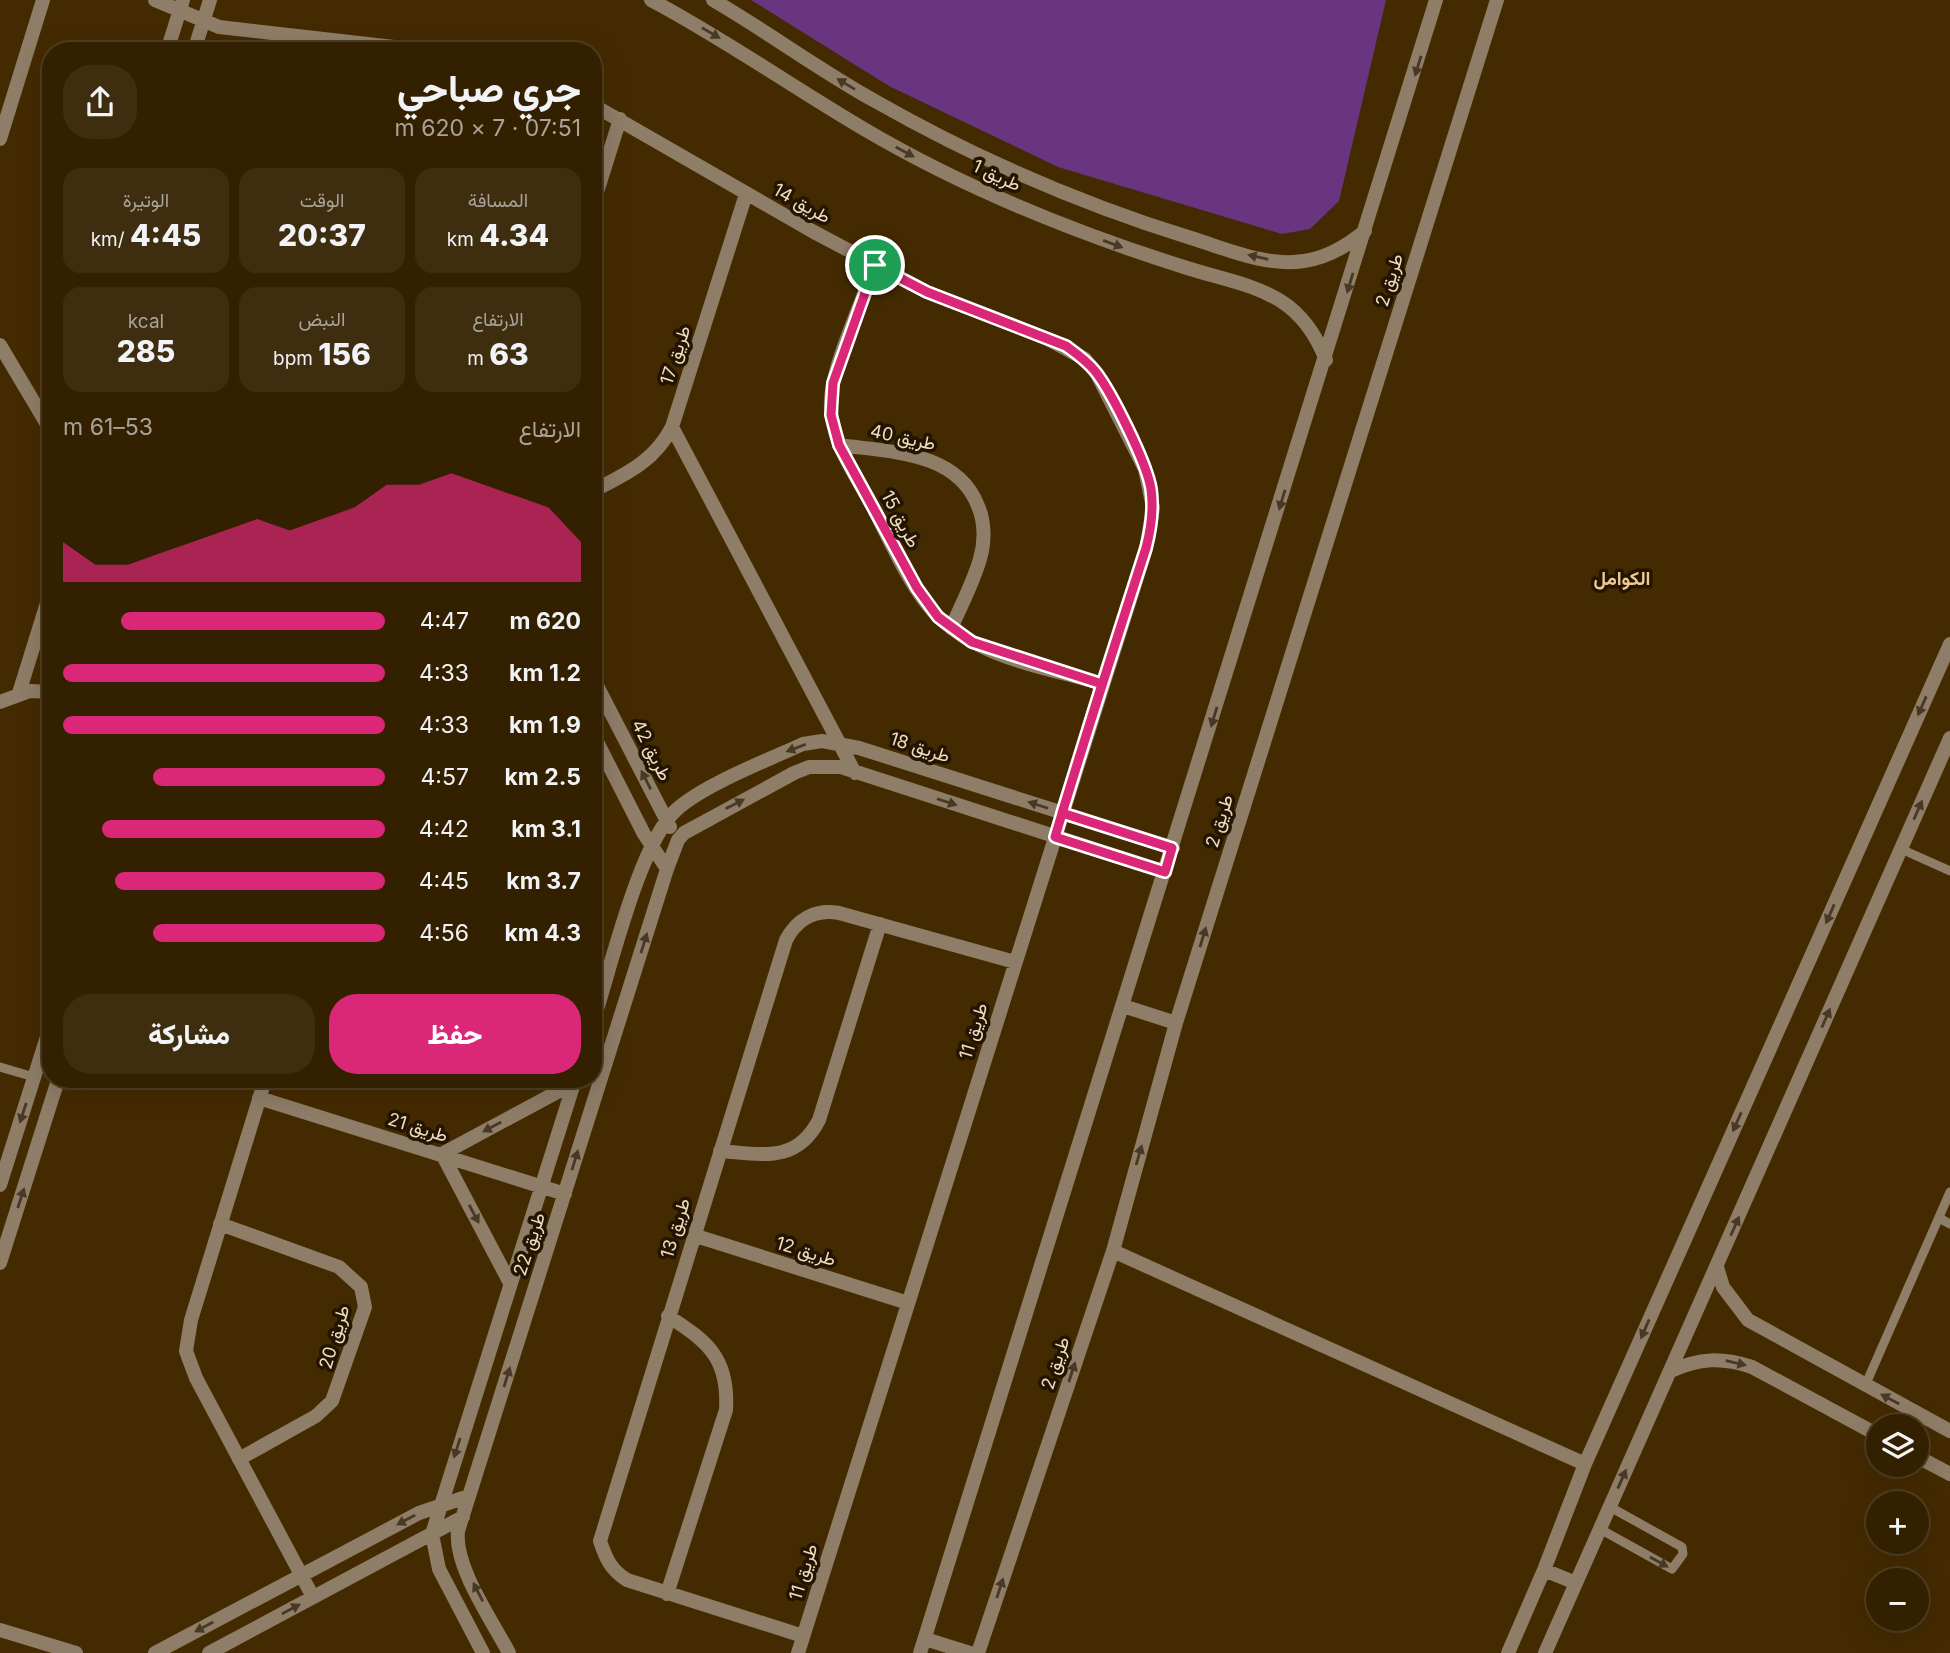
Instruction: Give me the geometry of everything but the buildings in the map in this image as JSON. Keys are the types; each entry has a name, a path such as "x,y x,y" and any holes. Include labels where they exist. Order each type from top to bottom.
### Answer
{"street":[{"path":"0,139 5,104 43,0"},
{"path":"155,0 181,6 203,22 315,42"},
{"path":"197,42 210,0"},
{"name":"طريق 1","path":"652,0 720,38 866,131 980,189 1105,241 1267,291 1287,303 1304,319 1318,339 1325,360"},
{"name":"طريق 1","path":"713,0 827,73 906,118 1010,170 1118,214 1255,258 1280,262 1304,261 1328,255 1351,244 1366,231"},
{"name":"طريق 2","path":"922,1646 1437,0"},
{"name":"طريق 2","path":"978,1653 1113,1251 1176,1023 1497,0"},
{"path":"170,42 181,6"},
{"name":"طريق 14","path":"602,110 746,194 927,292 1075,352 1097,373 1122,422"},
{"path":"602,176 620,119"},
{"name":"طريق 17","path":"602,486 651,458 672,427 746,194"},
{"name":"طريق 15","path":"875,265 833,383 831,415 839,445 917,588 951,628 995,652 1102,684"},
{"path":"0,345 42,416"},
{"name":"طريق 11","path":"798,1653 1146,548 1153,508 1145,469 1122,422"},
{"path":"672,427 855,773"},
{"name":"طريق 40","path":"839,445 898,453 943,466 961,478 974,495 982,515 981,557 951,628"},
{"path":"19,693 42,619"},
{"path":"1508,1653 1585,1464 1950,644"},
{"path":"0,702 19,693 42,692"},
{"name":"طريق 42","path":"602,703 678,840"},
{"path":"1545,1653 1950,738"},
{"name":"طريق 18","path":"667,820 693,797 803,744 822,741 839,743 1172,848"},
{"path":"602,751 650,845 667,869"},
{"path":"678,840 701,821 808,767 825,765 1165,872"},
{"path":"602,994 650,845 667,820"},
{"name":"طريق 22","path":"602,1076 678,840"},
{"name":"طريق 13","path":"803,1636 634,1584 615,1572 606,1559 600,1541 693,1235 791,930 809,916 832,912 1015,962"},
{"path":"720,1151 772,1154 786,1152 811,1134 819,1120 880,924"},
{"path":"1123,1006 1176,1023"},
{"path":"0,1185 42,1052"},
{"path":"0,1263 55,1088"},
{"path":"262,1088 186,1336 186,1350 188,1362 313,1598"},
{"path":"510,1283 442,1154 561,1088"},
{"name":"طريق 22","path":"483,1653 439,1569 432,1534 572,1088"},
{"name":"طريق 22","path":"509,1653 459,1553 458,1531 598,1088"},
{"name":"طريق 21","path":"259,1098 565,1194"},
{"name":"طريق 20","path":"220,1224 339,1267 360,1287 365,1307 332,1401 316,1416 239,1459"},
{"name":"طريق 12","path":"693,1235 908,1303"},
{"path":"1113,1251 1585,1464"},
{"path":"1717,1267 1723,1287 1748,1320 1950,1432"},
{"path":"667,1594 726,1410 727,1390 715,1353 700,1338 668,1316"},
{"path":"1671,1371 1691,1362 1713,1359 1735,1361 1752,1367 1866,1429"},
{"path":"1929,1463 1950,1474"},
{"path":"155,1653 439,1505 469,1496"},
{"path":"209,1653 463,1517"},
{"path":"1544,1570 1576,1583"},
{"path":"0,1630 76,1653"},
{"path":"922,1646 970,1653"}],"lane":[{"path":"1901,849 1950,870"},
{"path":"0,1068 34,1077"},
{"path":"1865,1386 1950,1192"},
{"path":"1939,1218 1950,1224"},
{"path":"1600,1529 1672,1569 1684,1551 1682,1547 1610,1507"}],"shaded area":[{"path":"751,0 1386,0 1339,201 1310,229 1282,234 1058,167 889,86"}],"district":[{"name":"الكوامل","path":"1622,578"}],"route":[{"path":"875,265 833,383 831,415 839,445 917,588 938,617 972,642 995,652 1102,684 1062,813 1172,848 1165,872 1055,837 1062,813 1082,748 1102,684 1146,548 1151,529 1153,508 1145,469 1097,373 1085,359 1066,346 927,292 875,265"}]}
